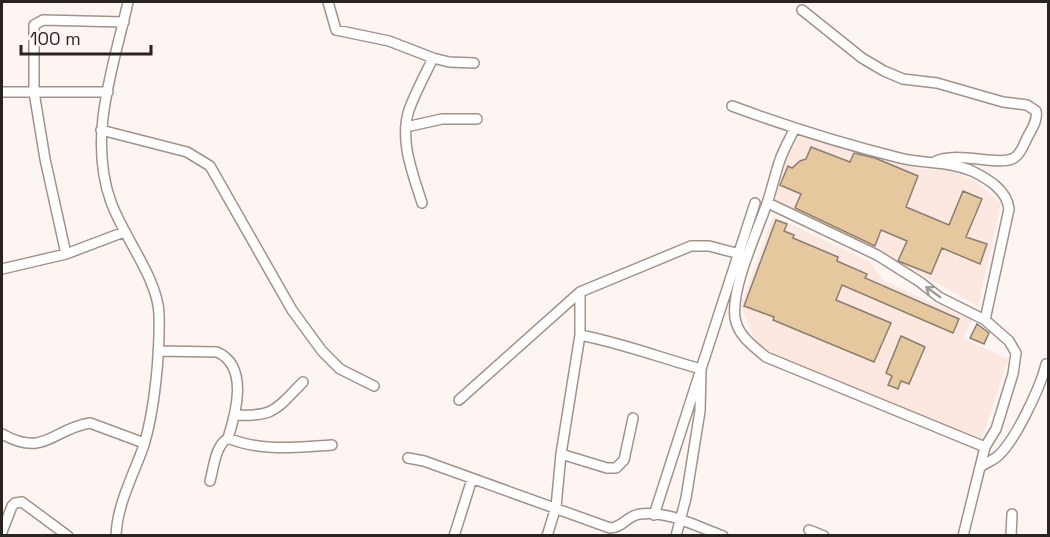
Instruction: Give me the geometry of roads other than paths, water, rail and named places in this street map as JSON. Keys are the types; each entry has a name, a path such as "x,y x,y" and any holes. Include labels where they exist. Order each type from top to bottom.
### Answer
{"street":[{"path":"116,536 119,514 144,443 151,412 158,351 158,302 147,275 124,232 105,184 101,130 128,2"},
{"path":"328,2 336,30 389,41 449,62 474,63"},
{"path":"802,10 862,58 893,75 903,79 952,86 1003,102 1027,105 1036,111 1036,118 1019,154 1014,159 946,156 934,162"},
{"path":"66,254 45,159 34,92 33,30 38,22 43,20 124,22"},
{"path":"422,203 406,146 406,127 409,111 433,58"},
{"path":"2,92 108,92"},
{"path":"732,105 795,128 900,158 934,162 972,171 1001,190 1008,198 1009,208 985,320"},
{"path":"406,127 442,119 477,119"},
{"path":"795,128 780,158 768,203 743,271 735,305 735,318 739,331 766,357 985,447"},
{"path":"101,130 187,152 210,166 292,310 322,351 340,369 374,386"},
{"path":"654,515 755,203"},
{"path":"768,203 877,255 939,297 985,320 1009,341 1016,353 1013,374 996,429 985,447 963,536"},
{"path":"2,269 66,254 124,232"},
{"path":"459,400 580,292 692,246 709,246 740,254"},
{"path":"547,536 556,507 561,454 580,335 580,292"},
{"path":"580,335 614,342 701,369"},
{"path":"158,351 217,352 223,354 234,369 237,382 235,415 228,438 219,448 210,481"},
{"path":"980,467 999,456 1007,445 1041,383 1046,364"},
{"path":"676,536 686,498 700,411 701,369"},
{"path":"235,415 258,416 274,411 303,382"},
{"path":"561,454 607,468 616,468 624,460 633,418"},
{"path":"2,434 15,441 37,444 49,441 81,424 90,423 144,443"},
{"path":"228,438 244,445 268,448 332,445"},
{"path":"408,458 424,461 610,528 618,527 638,514 654,515 680,521 723,536"},
{"path":"454,536 472,479"},
{"path":"2,532 5,513 15,503 22,502 66,535"},
{"path":"1011,536 1012,514"},
{"path":"809,530 824,536"}]}
